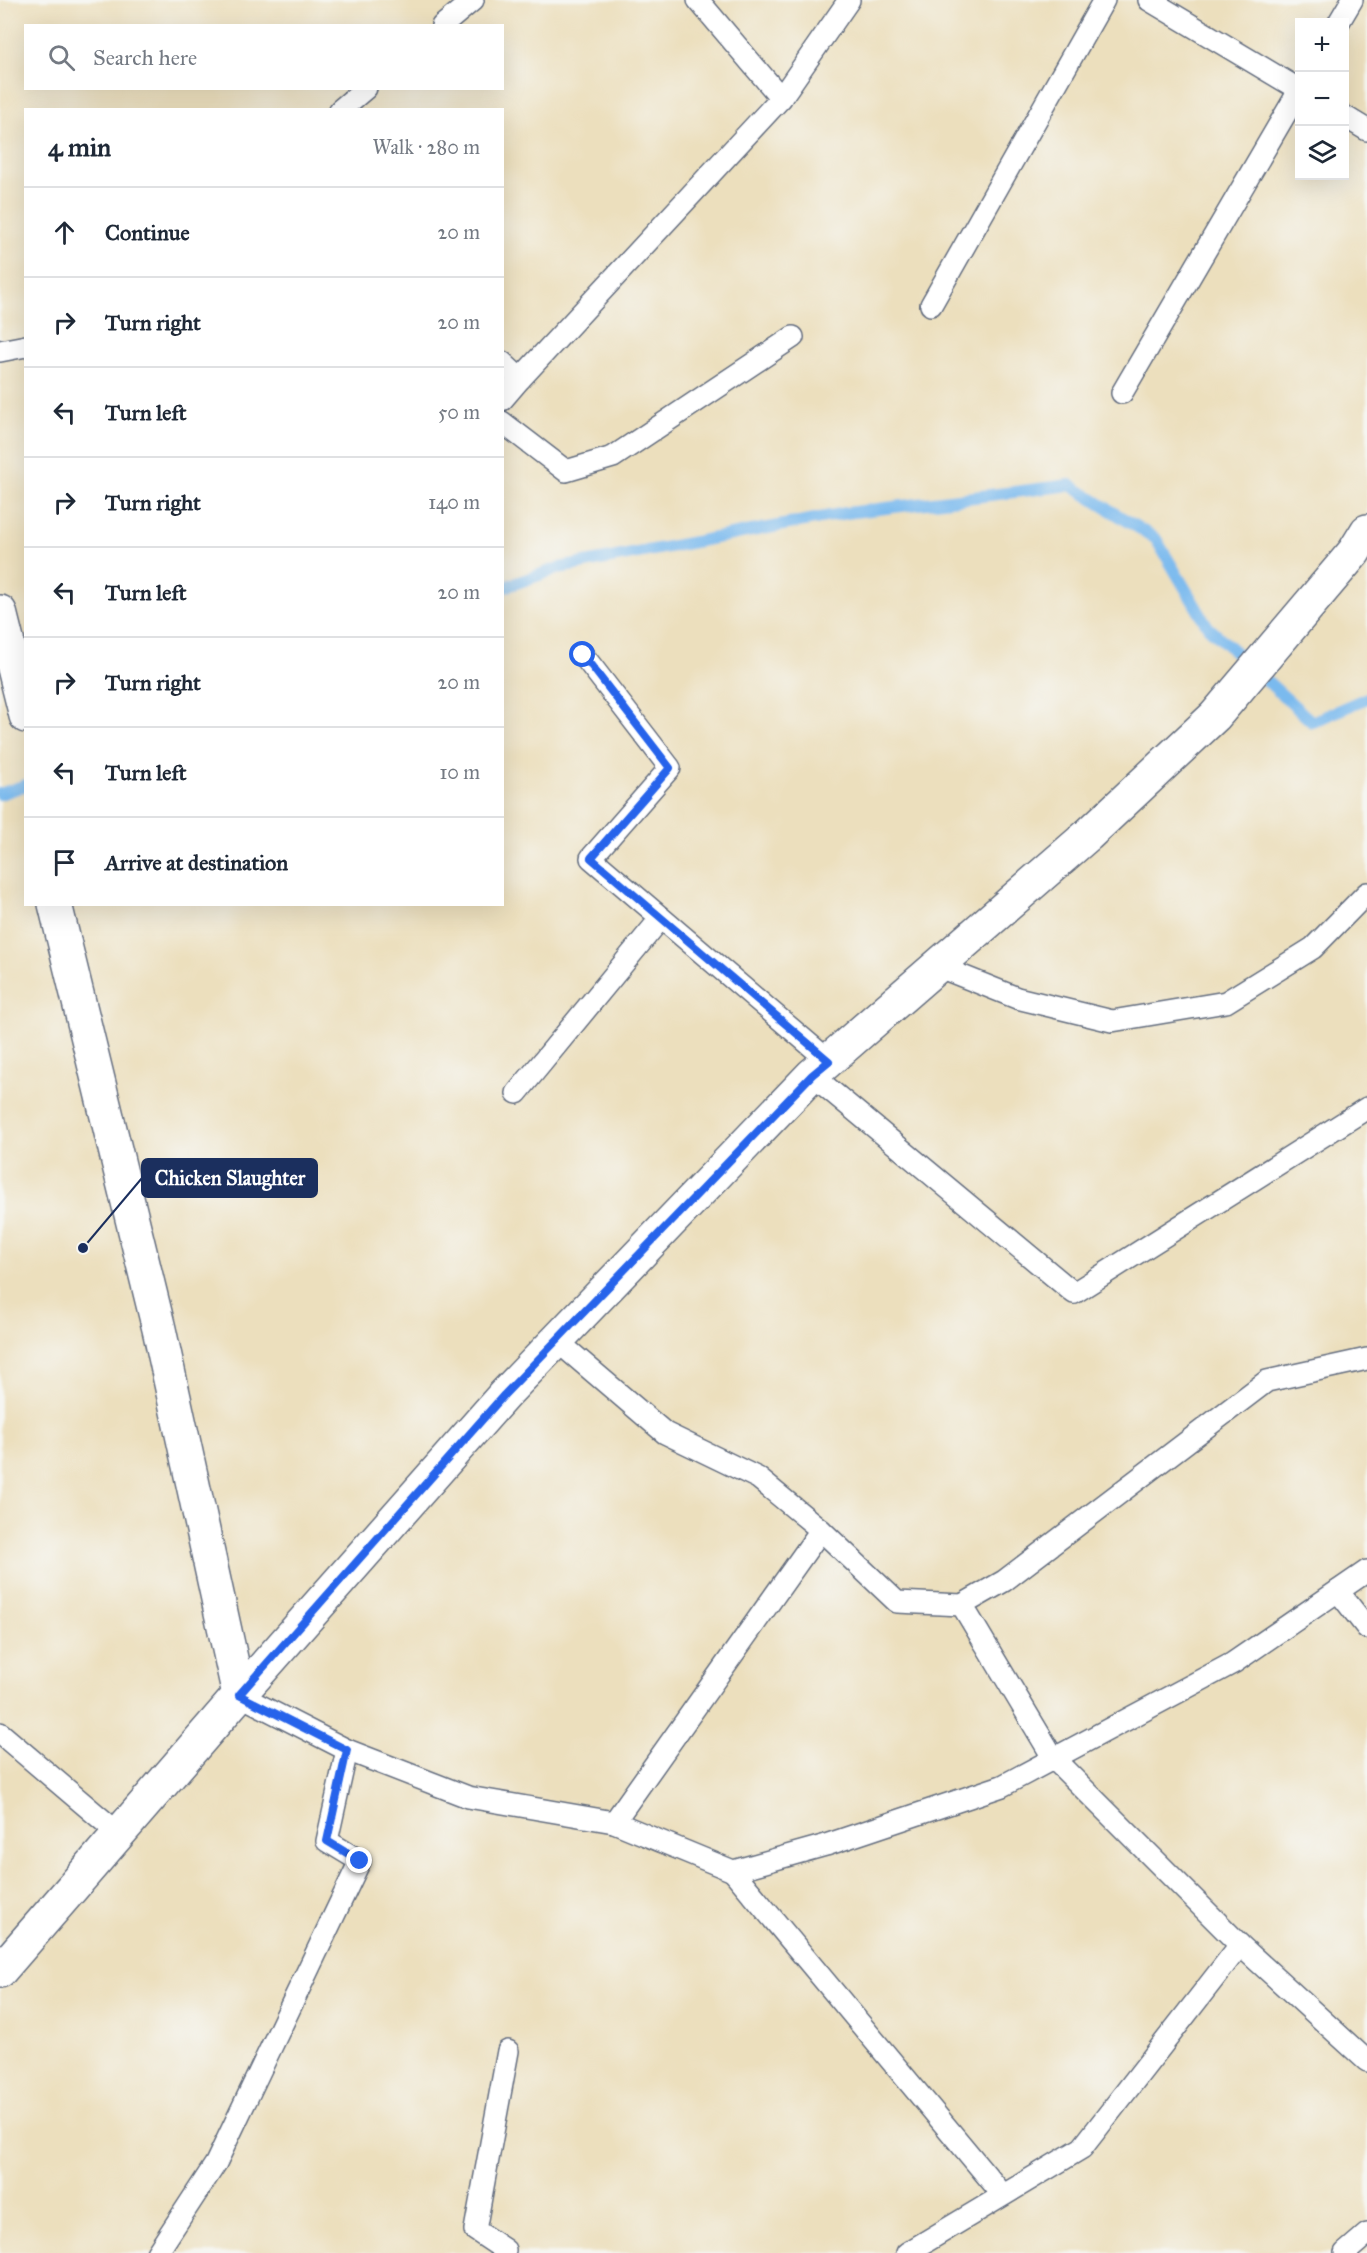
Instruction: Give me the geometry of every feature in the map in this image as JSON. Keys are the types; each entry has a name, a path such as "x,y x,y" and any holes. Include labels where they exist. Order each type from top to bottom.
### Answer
{"street":[{"path":"0,1971 239,1695 496,1404 820,1068 1088,835 1215,716 1354,552 1367,531"},
{"path":"0,612 24,708"},
{"path":"55,906 159,1329 239,1695"}],"lane":[{"path":"444,24 473,0"},
{"path":"698,0 781,98"},
{"path":"504,398 781,98 849,0"},
{"path":"930,305 1104,0"},
{"path":"1149,0 1295,88"},
{"path":"1341,18 1352,0"},
{"path":"342,108 364,90"},
{"path":"1122,393 1295,97"},
{"path":"1349,119 1367,130"},
{"path":"504,424 566,471 613,457 793,337"},
{"path":"0,351 24,346"},
{"path":"504,364 520,379"},
{"path":"583,655 670,768 591,858 661,918 820,1068 1074,1293 1367,1108"},
{"path":"938,966 1017,998 1112,1021 1226,1002 1313,948 1367,893"},
{"path":"517,1093 661,918"},
{"path":"556,1341 665,1433 758,1478 821,1530 897,1602 962,1605 1004,1581 1267,1381 1367,1359"},
{"path":"614,1822 821,1530"},
{"path":"733,1871 826,1845 1002,1786 1233,1664 1367,1571"},
{"path":"1338,1591 1367,1628"},
{"path":"962,1605 1054,1758 1240,1945 1367,2061"},
{"path":"239,1695 347,1750 468,1797 614,1822 733,1871 1003,2195"},
{"path":"0,1733 119,1834"},
{"path":"157,2253 216,2163 360,1861 327,1841 347,1750"},
{"path":"907,2253 1082,2148 1240,1945"},
{"path":"504,2253 505,2250 475,2229 508,2051"},
{"path":"1345,2253 1367,2234"}],"waterway":[{"path":"504,587 559,568 846,513 1070,485 1156,539 1208,627 1312,722 1367,698"},
{"path":"0,794 24,786"}],"place":[{"name":"Chicken Slaughter","path":"83,1248"}],"route":[{"path":"360,1861 327,1841 347,1750 239,1695 504,1395 812,1075 829,1061 591,858 670,768 583,655"}]}
